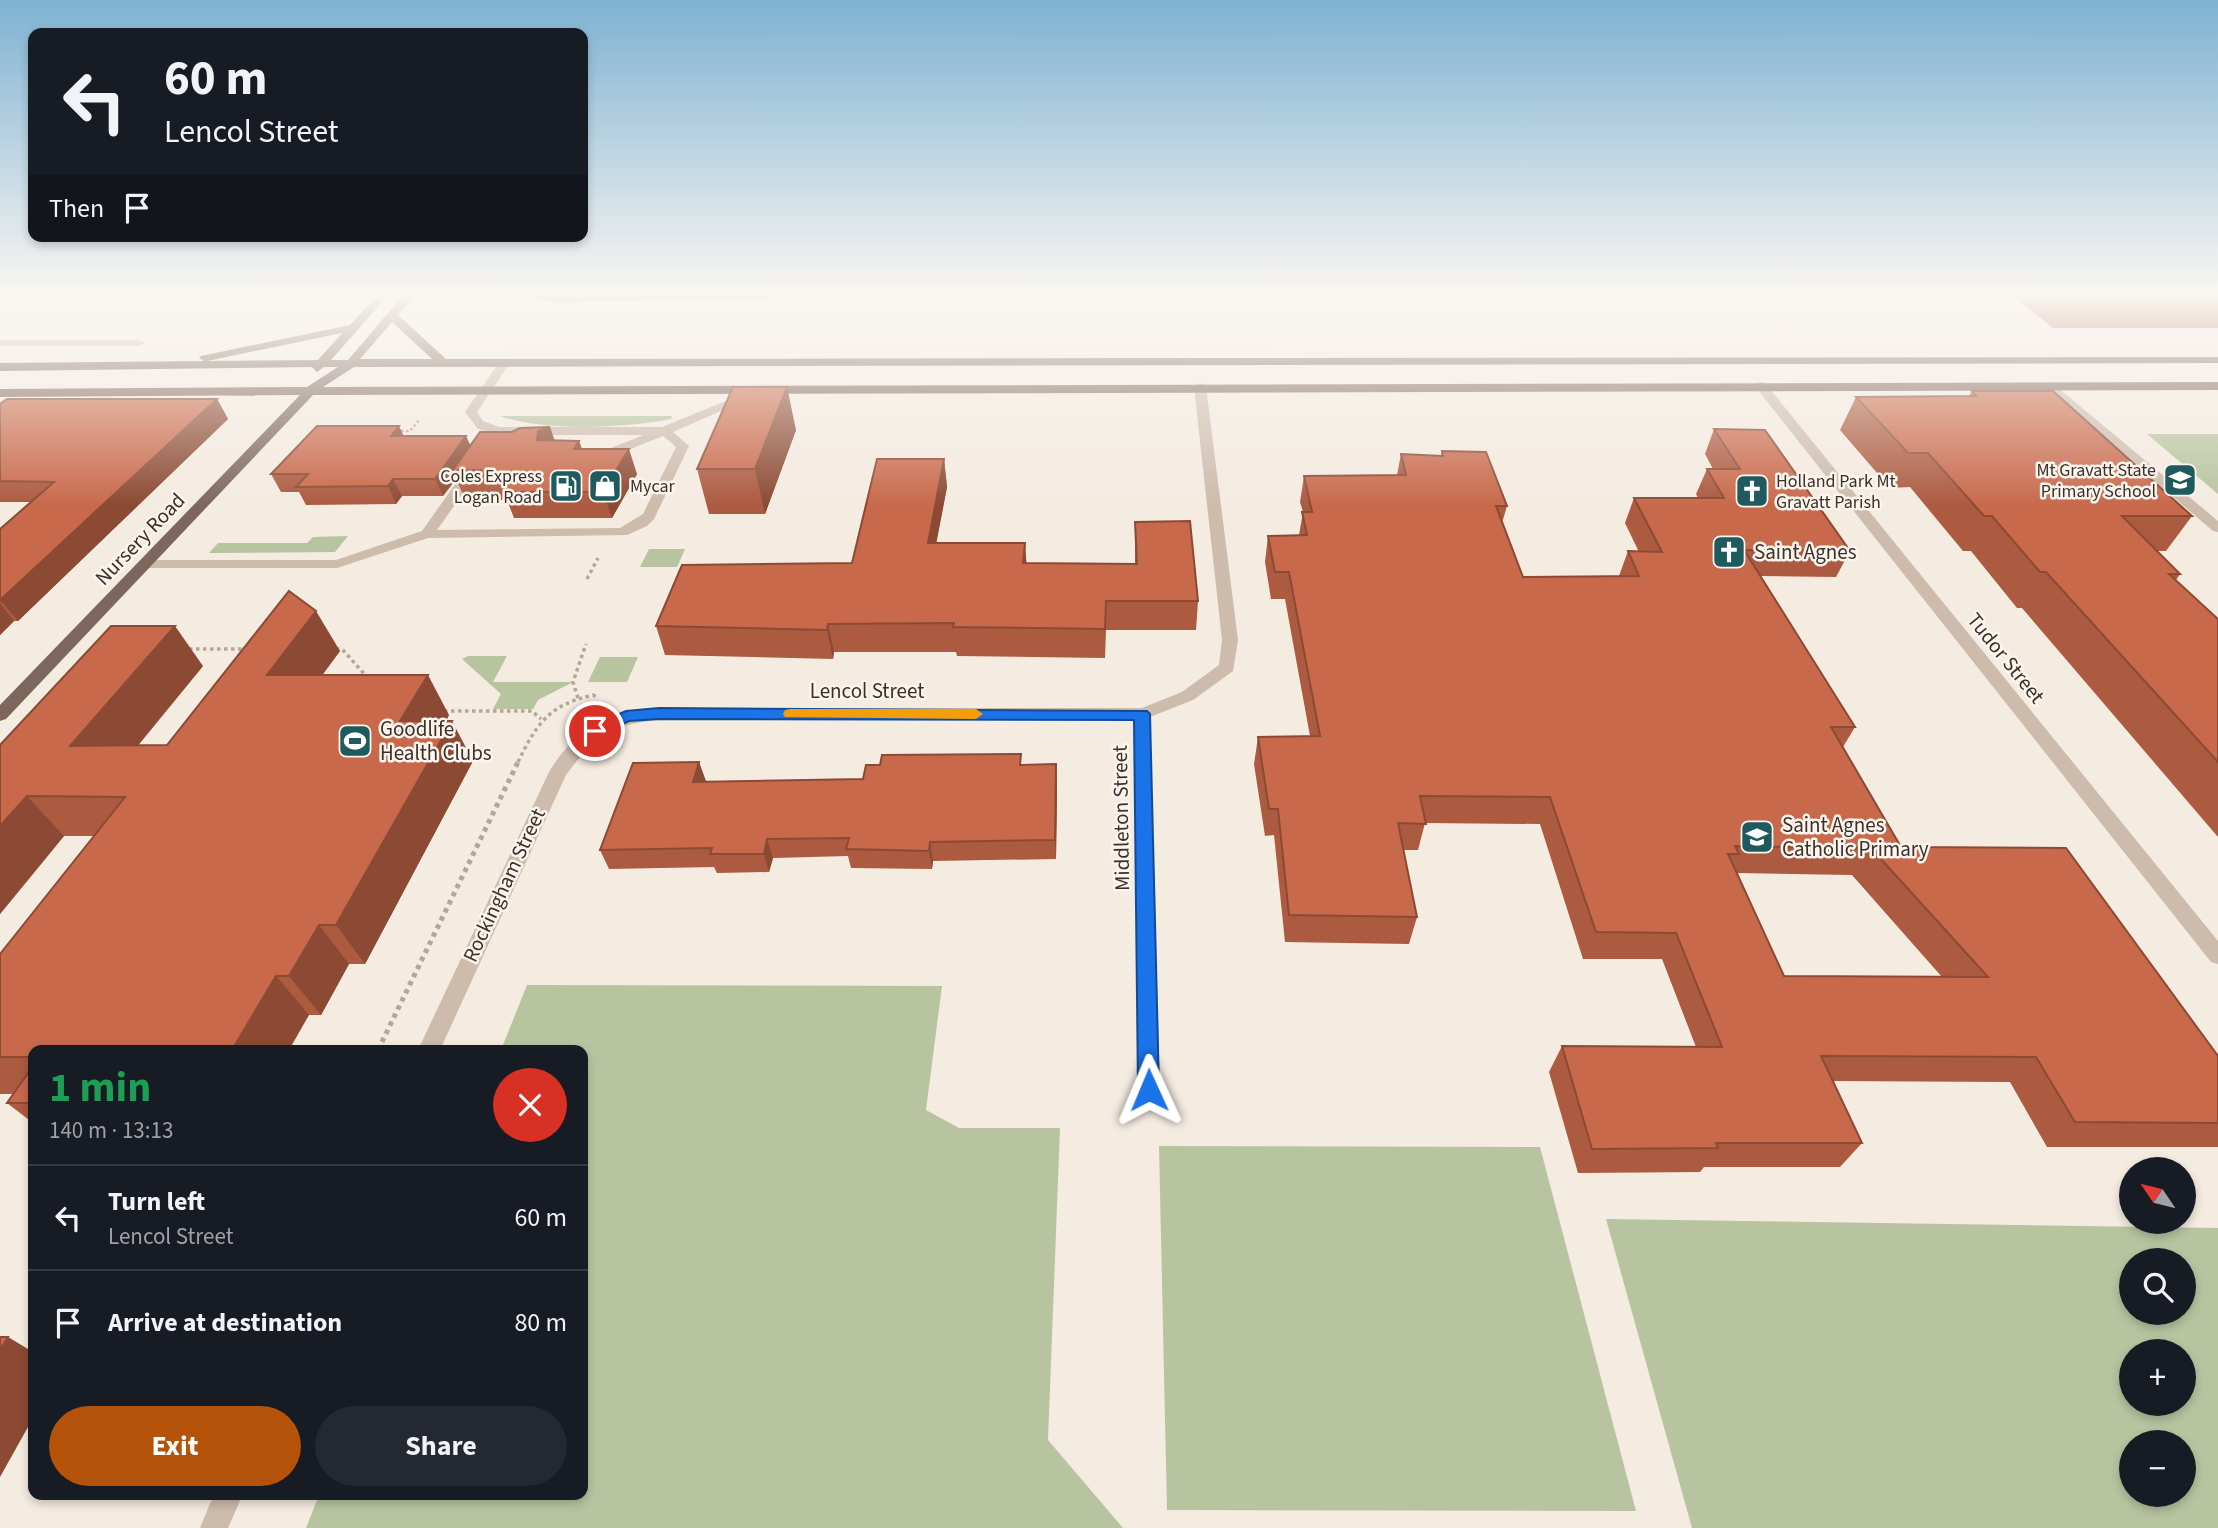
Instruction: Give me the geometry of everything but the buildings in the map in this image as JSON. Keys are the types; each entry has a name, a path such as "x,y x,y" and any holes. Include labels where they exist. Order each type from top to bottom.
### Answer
{"main road":[{"path":"184,365 190,363"},
{"path":"0,367 341,363"},
{"name":"Nursery Road","path":"0,715 310,391 351,363"},
{"name":"Nursery Road","path":"310,391 319,364"},
{"path":"0,393 770,388 2218,386"}],"street":[{"path":"504,363 471,412 479,425 496,436 528,441"},
{"name":"Tudor Street","path":"1761,386 2218,956"},
{"path":"2051,386 2218,528"},
{"path":"1142,714 1167,707 1204,688 1227,667 1230,640 1200,387"},
{"path":"582,456 591,461 770,388"},
{"path":"145,564 337,565 427,534 612,534 633,528 649,516 683,446 664,431 496,436"},
{"path":"566,441 640,441"},
{"path":"427,534 485,461"},
{"name":"Lencol Street","path":"595,731 626,716 659,714 1142,714"},
{"name":"Middleton Street","path":"1142,714 1149,1090"},
{"name":"Rockingham Street","path":"431,1045 558,772 582,739 595,731"},
{"path":"214,1528 226,1500"}],"path":[{"path":"389,431 411,431"},
{"path":"587,579 603,550"},
{"path":"578,698 573,682 586,644"},
{"path":"180,649 248,649"},
{"path":"329,649 342,649 369,680"},
{"path":"438,711 532,711 541,719"}],"green space":[{"path":"500,416 672,416 671,419 652,422 584,427 539,424"},
{"path":"2147,434 2218,434 2218,494"},
{"path":"348,536 335,552 209,553 218,543 307,543 313,537"},
{"path":"649,549 685,549 677,567 640,567"},
{"path":"468,656 507,656 493,682 573,682 538,700 533,709 493,709 501,694 462,659"},
{"path":"600,657 638,657 627,682 588,682"},
{"path":"527,985 942,986 926,1110 959,1128 1060,1128 1048,1440 1123,1528 306,1528 317,1500 588,1500 588,1045 503,1045"},
{"path":"1159,1146 1540,1147 1636,1511 1167,1510"},
{"path":"1606,1219 2119,1227 2119,1234 2196,1234 2196,1228 2218,1228 2218,1528 1692,1528"}],"slow traffic":[{"path":"790,714 976,714"}],"place":[{"name":"Mt Gravatt State Primary School","path":"2180,480"},
{"name":"Coles Express Logan Road","path":"566,486"},
{"name":"Mycar","path":"605,486"},
{"name":"Holland Park Mt Gravatt Parish","path":"1752,491"},
{"name":"Saint Agnes","path":"1729,552"},
{"name":"Goodlife Health Clubs","path":"355,741"},
{"name":"Saint Agnes Catholic Primary","path":"1757,837"}],"route":[{"path":"595,731 626,716 659,714 1142,714 1149,1090"}]}
